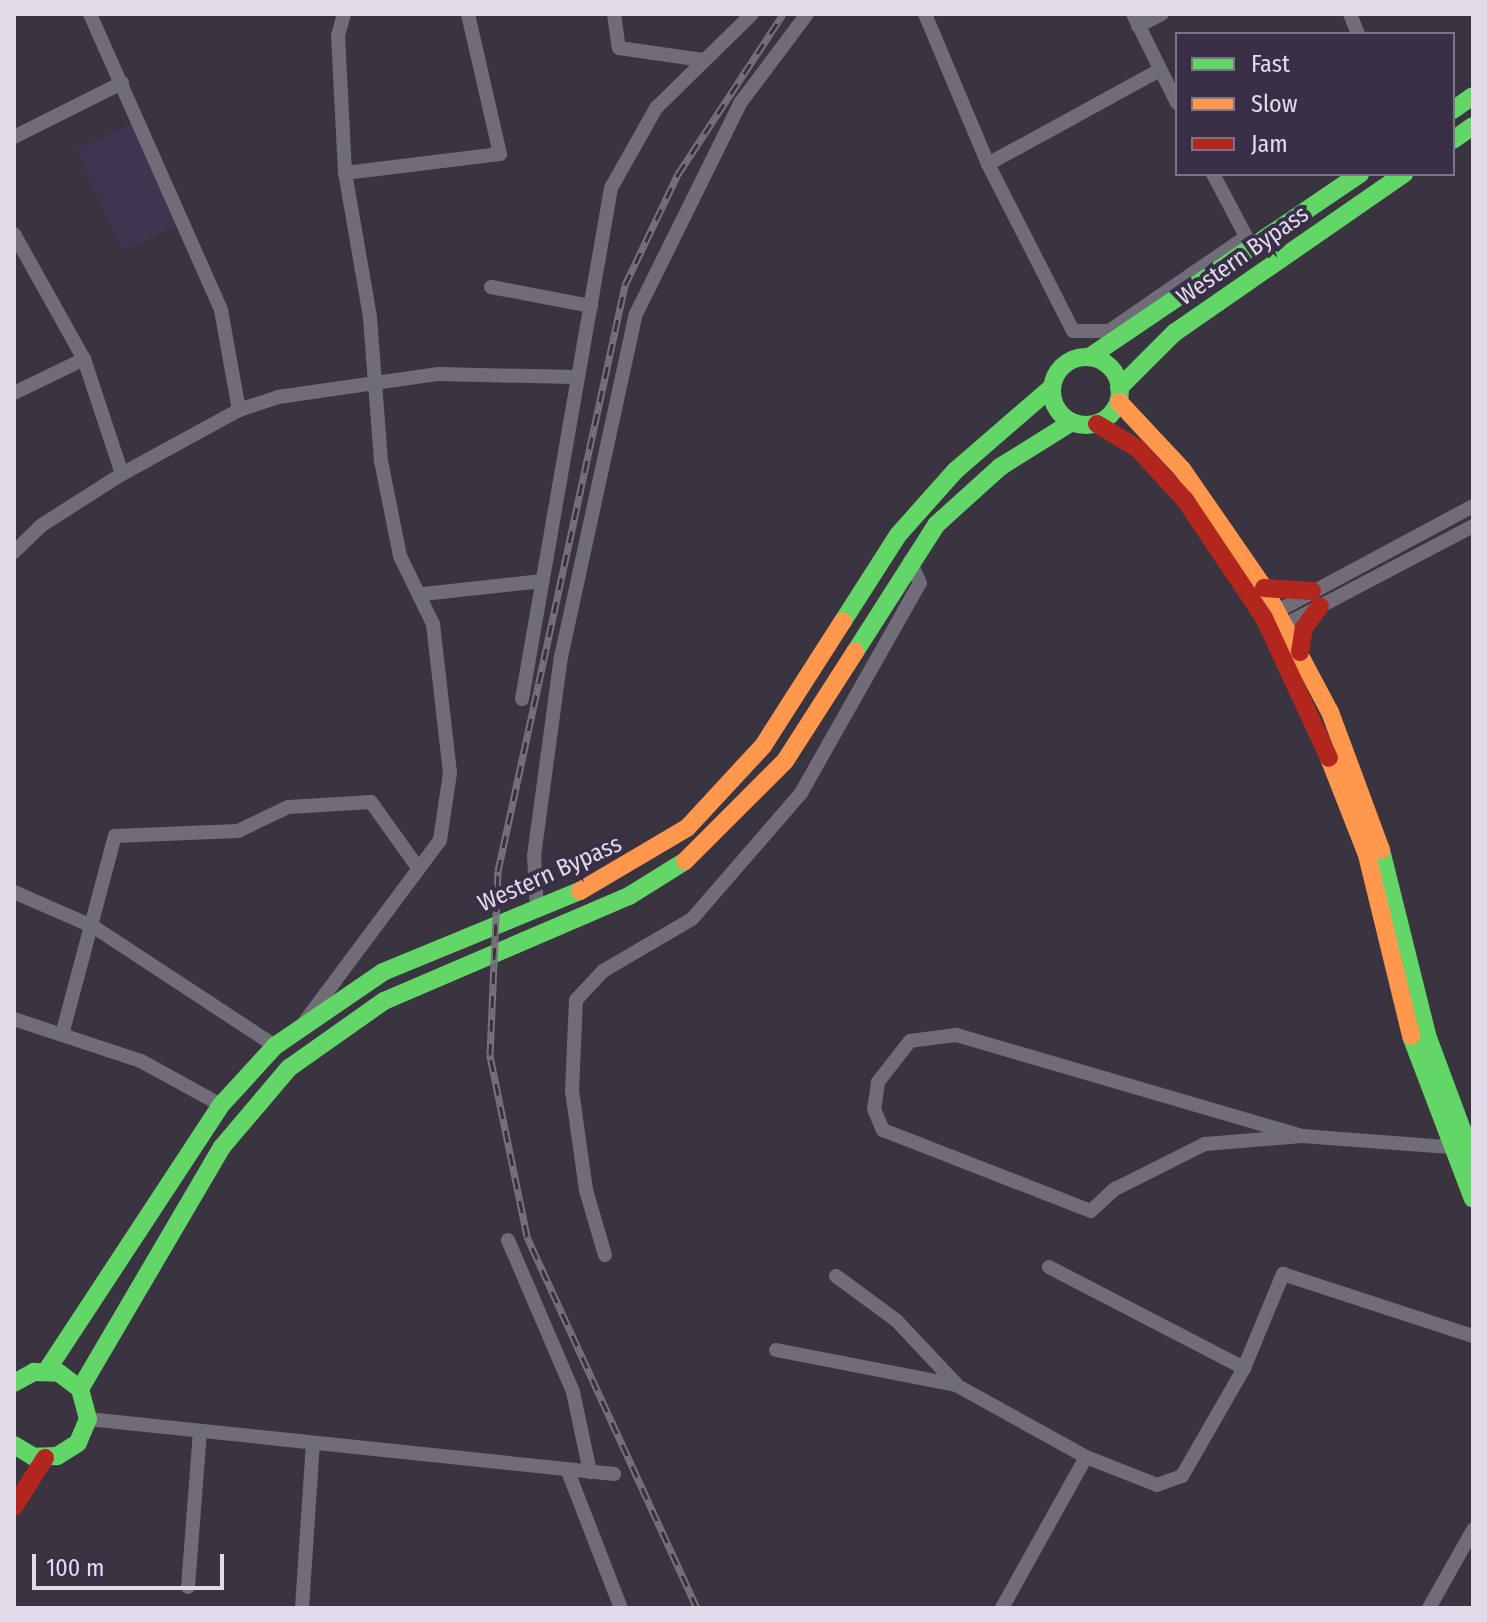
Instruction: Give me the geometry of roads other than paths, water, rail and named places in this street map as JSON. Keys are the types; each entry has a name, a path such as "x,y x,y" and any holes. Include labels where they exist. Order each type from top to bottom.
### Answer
{"main road":[{"path":"1455,109 1473,96"},
{"path":"1455,139 1473,126"},
{"name":"Western Bypass","path":"1091,356 1249,243 1357,176"},
{"name":"Western Bypass","path":"1119,395 1174,333 1401,176"},
{"path":"1473,1159 1428,1038 1373,818 1300,652 1275,621 1171,480 1097,424 1072,422 1058,410 1052,387 1066,364 1091,356 1114,372 1119,395 1182,469 1264,588 1275,621 1357,822 1409,1037 1447,1147 1473,1199"},
{"name":"Western Bypass","path":"47,1370 221,1105 275,1046 304,1022 383,972 537,909 655,853 721,797 777,726 898,535 955,471 1052,387"},
{"path":"1097,424 1119,395"},
{"name":"Western Bypass","path":"80,1389 222,1147 289,1068 384,1001 664,877 743,811 806,730 910,561 970,491 1072,422"},
{"path":"1264,588 1316,598 1304,628 1300,652"},
{"path":"14,1383 47,1370 80,1389 88,1419 78,1443 45,1458 14,1507"},
{"path":"14,1446 45,1458"}],"street":[{"path":"90,14 221,310 239,410"},
{"path":"304,1022 446,828 450,773 423,594 400,556 387,504 377,380 345,173 338,36 344,14"},
{"path":"345,173 500,154 468,14"},
{"path":"614,14 619,48 703,60"},
{"path":"522,699 574,377 622,161 656,108 752,14"},
{"path":"537,909 534,856 561,657 636,314 741,102 807,14"},
{"path":"925,14 988,164 1073,331 1109,331 1249,243 1214,176"},
{"path":"1162,14 1135,20 1175,99"},
{"path":"988,164 1160,70"},
{"path":"14,137 122,83"},
{"path":"14,234 84,359 122,474"},
{"path":"491,287 591,306"},
{"path":"14,393 84,359"},
{"path":"14,552 42,525 122,474 239,410 377,380 574,377"},
{"path":"1275,621 1473,506"},
{"path":"1316,598 1473,526"},
{"path":"605,1255 586,1190 572,1091 576,1000 603,971 692,919 801,793 920,583 910,561"},
{"path":"423,594 542,581"},
{"path":"63,1031 94,927 115,836 238,831 288,807 371,802 416,865"},
{"path":"14,892 94,927 275,1046"},
{"path":"17,1024 63,1031 141,1061 221,1105"},
{"path":"1302,1136 956,1035 910,1041 878,1082 874,1109 883,1130 1091,1211 1127,1182 1205,1144 1302,1136 1447,1147"},
{"path":"508,1240 573,1392 590,1472"},
{"path":"1049,1267 1244,1368"},
{"path":"776,1350 956,1385 1086,1457 1157,1485 1182,1476 1244,1368 1283,1274 1473,1336"},
{"path":"836,1276 896,1320 956,1385"},
{"path":"88,1419 614,1474"},
{"path":"188,1587 200,1431"},
{"path":"302,1608 313,1443"},
{"path":"1002,1608 1086,1457"},
{"path":"567,1469 621,1608"},
{"path":"1429,1608 1473,1530"}],"railway":[{"path":"697,1608 527,1236 490,1055 498,871 625,285 678,174 783,14"}]}
